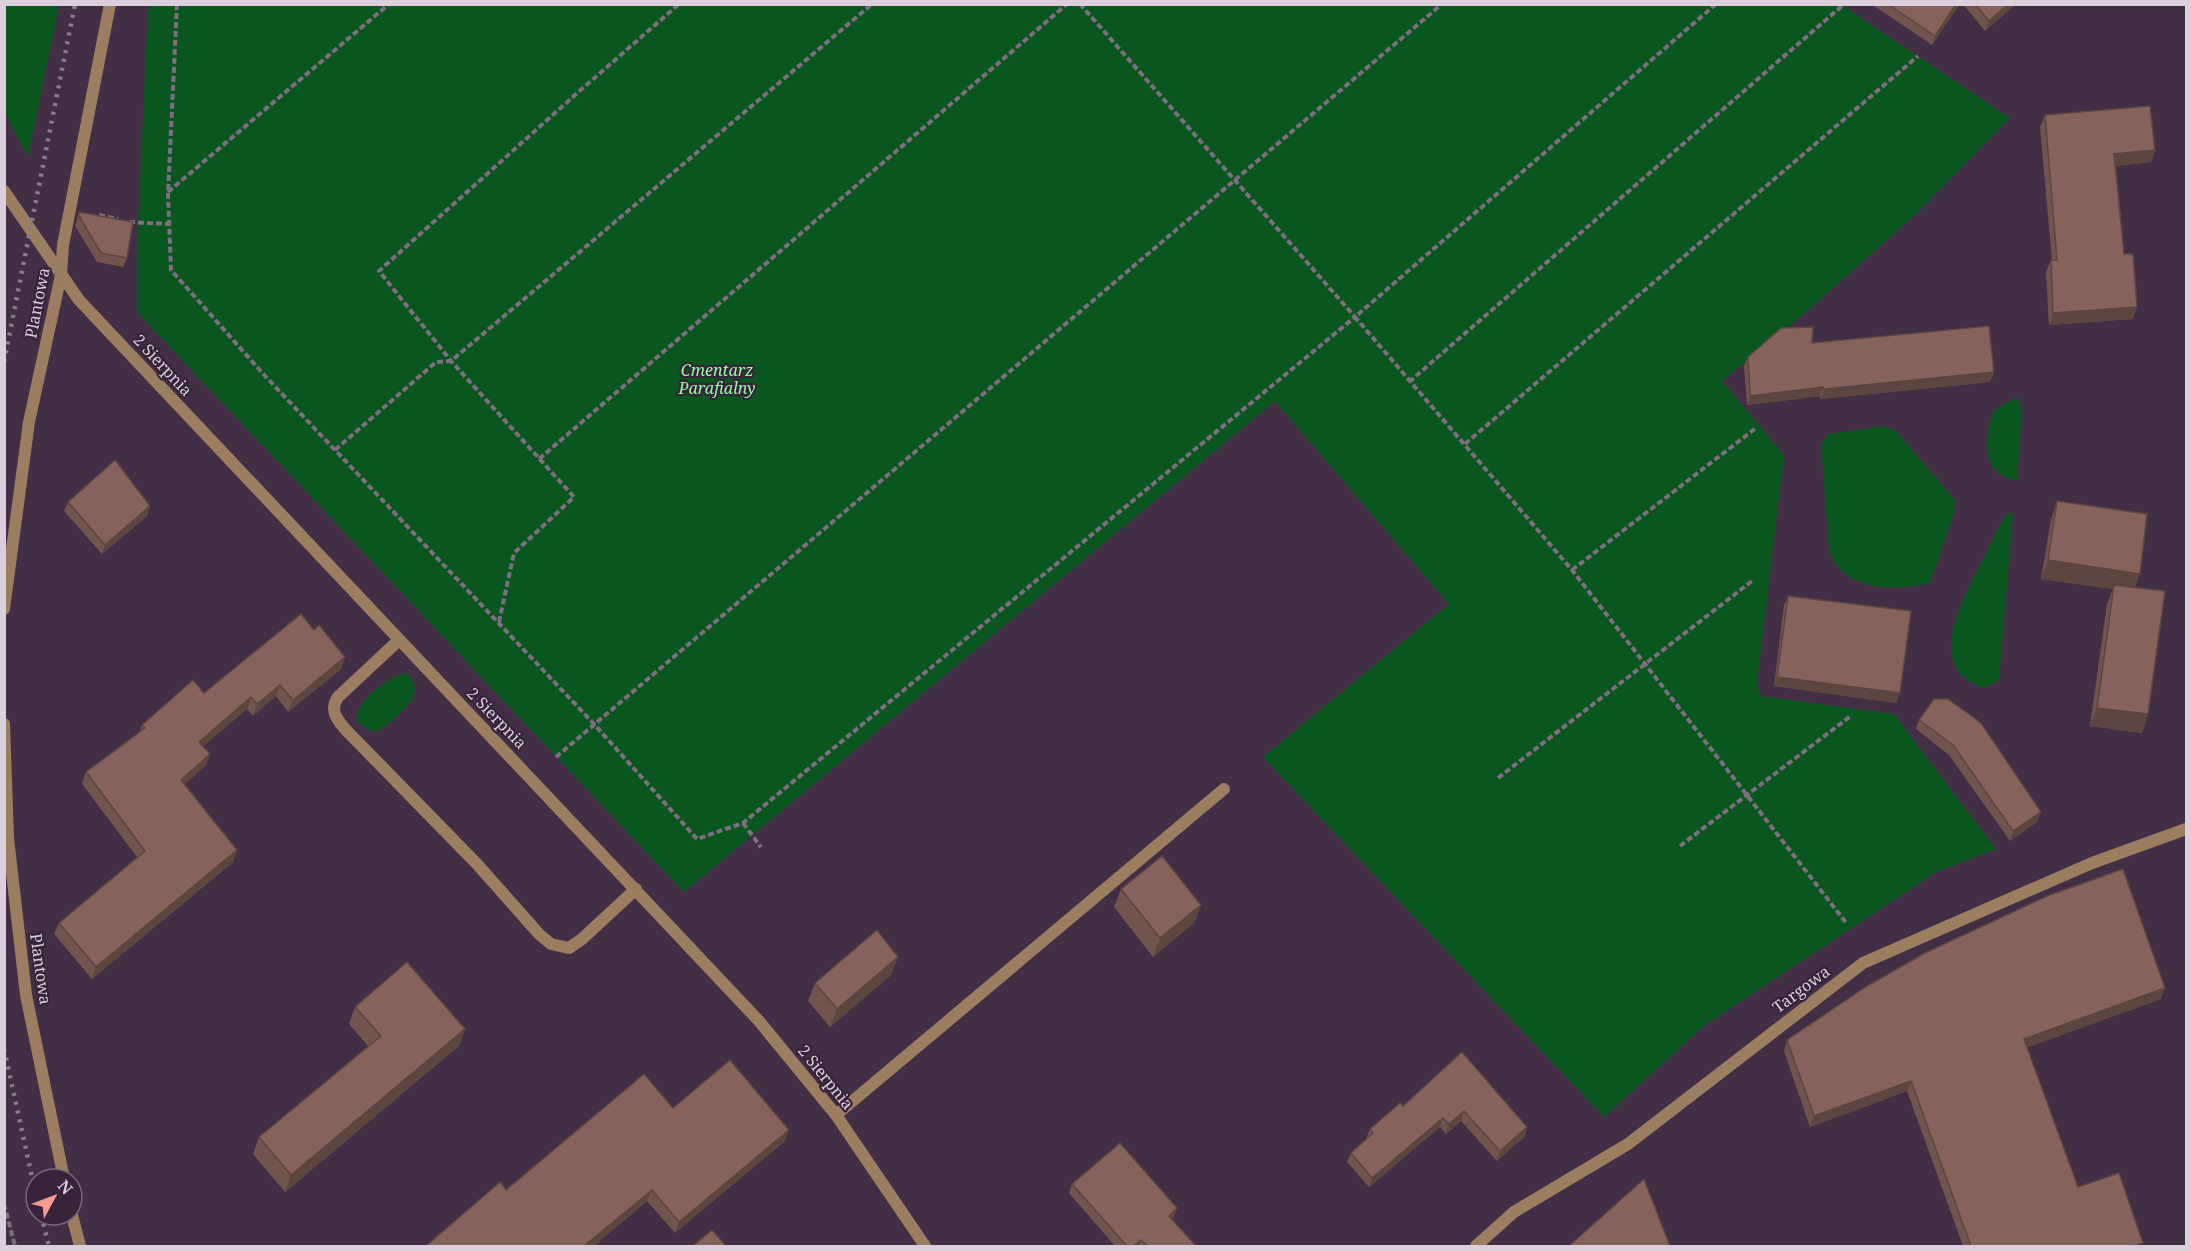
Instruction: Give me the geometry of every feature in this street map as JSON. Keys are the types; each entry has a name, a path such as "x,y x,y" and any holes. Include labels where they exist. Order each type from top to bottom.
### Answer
{"street":[{"name":"Plantowa","path":"4,609 28,422 61,274 71,208 110,4"},
{"name":"2 Sierpnia","path":"4,191 30,225 79,300 759,1021 837,1115 925,1246"},
{"path":"399,640 338,697 333,707 338,722 477,864 539,934 550,944 569,948 582,939 636,889"},
{"name":"Plantowa","path":"4,724 8,838 26,995 62,1167"},
{"path":"837,1115 1224,789"},
{"name":"Targowa","path":"1476,1246 1514,1212 1628,1144 1863,963 2092,863 2187,830"},
{"path":"75,1227 80,1246"}],"path":[{"path":"177,4 168,193 171,270 335,450 594,724 697,839 743,823 1355,317 1716,4"},
{"path":"168,193 389,4"},
{"path":"499,623 514,553 574,497 451,361 379,271 680,4"},
{"path":"335,450 436,362 451,361 872,4"},
{"path":"539,459 1067,4"},
{"path":"1080,4 1355,317 1572,570 1847,924"},
{"path":"556,757 1442,4"},
{"path":"1409,382 1843,5"},
{"path":"1465,444 1918,56"},
{"path":"71,208 138,224 170,224"},
{"path":"1572,570 1756,428"},
{"path":"1498,778 1752,581"},
{"path":"1680,846 1852,715"},
{"path":"743,823 761,847"},
{"path":"4,1204 15,1246"}],"green space":[{"path":"5,4 59,5 28,157 5,113"},
{"name":"Cmentarz Parafialny","path":"148,5 1842,5 2010,118 1917,213 1806,312 1722,381 1784,455 1757,683 1760,696 1894,714 1996,849 1936,872 1705,1025 1604,1117 1263,757 1449,604 1275,401 684,892 138,313 138,224"},
{"path":"2015,398 2019,400 2022,413 2017,481 1996,471 1991,463 1987,443 1994,410"},
{"path":"1884,426 1896,431 1955,500 1954,513 1930,583 1886,587 1858,581 1836,564 1829,551 1821,444 1828,434"},
{"path":"2009,513 2013,513 1999,680 1984,688 1965,678 1955,664 1951,648 1953,629 1967,591 1998,528"},
{"path":"406,673 415,686 413,698 409,704 379,730 370,730 359,723 360,708 365,700 390,679"}],"building":[{"path":"1888,4 1956,4 1935,36"},
{"path":"1975,4 2008,4 1989,21"},
{"path":"2150,106 2155,150 2114,154 2124,254 2133,254 2137,307 2053,313 2051,260 2057,260 2045,115"},
{"path":"79,212 133,222 127,258 101,253 79,216"},
{"path":"1989,326 1994,372 1824,389 1823,387 1750,396 1748,357 1781,328 1813,327 1812,343"},
{"path":"115,460 150,506 105,545 68,502"},
{"path":"2057,501 2147,514 2140,574 2048,560"},
{"path":"2114,585 2165,591 2148,714 2097,708"},
{"path":"1788,596 1911,611 1900,693 1777,677"},
{"path":"301,614 314,630 319,625 345,657 293,700 280,685 257,704 251,697 199,742 210,754 181,780 237,850 96,967 59,923 145,851 86,772 145,728 142,725 193,680 204,693"},
{"path":"1934,699 1948,699 1981,723 2041,812 2013,831 1953,745 1919,720"},
{"path":"1162,856 1201,905 1160,938 1121,889"},
{"path":"2123,869 2165,988 2024,1039 2078,1187 2119,1173 2143,1243 2133,1246 1971,1246 1911,1081 1814,1116 1787,1040 1867,986 1925,953 2047,896"},
{"path":"877,930 898,957 837,1009 815,983"},
{"path":"407,962 465,1029 291,1175 259,1137 381,1036 355,1007"},
{"path":"1462,1052 1527,1127 1500,1151 1464,1111 1449,1124 1443,1118 1372,1178 1351,1153 1373,1133 1370,1129 1400,1103 1403,1106"},
{"path":"730,1060 789,1130 679,1222 652,1190 584,1246 426,1246 500,1182 506,1190 644,1074 673,1108"},
{"path":"1120,1143 1177,1208 1169,1216 1196,1246 1148,1246 1141,1240 1133,1246 1127,1246 1072,1184"},
{"path":"1644,1179 1670,1246 1569,1246"},
{"path":"712,1230 726,1246 693,1246"}],"railway":[{"path":"4,362 75,4"},
{"path":"4,1049 30,1167"},
{"path":"44,1227 49,1246"}]}
